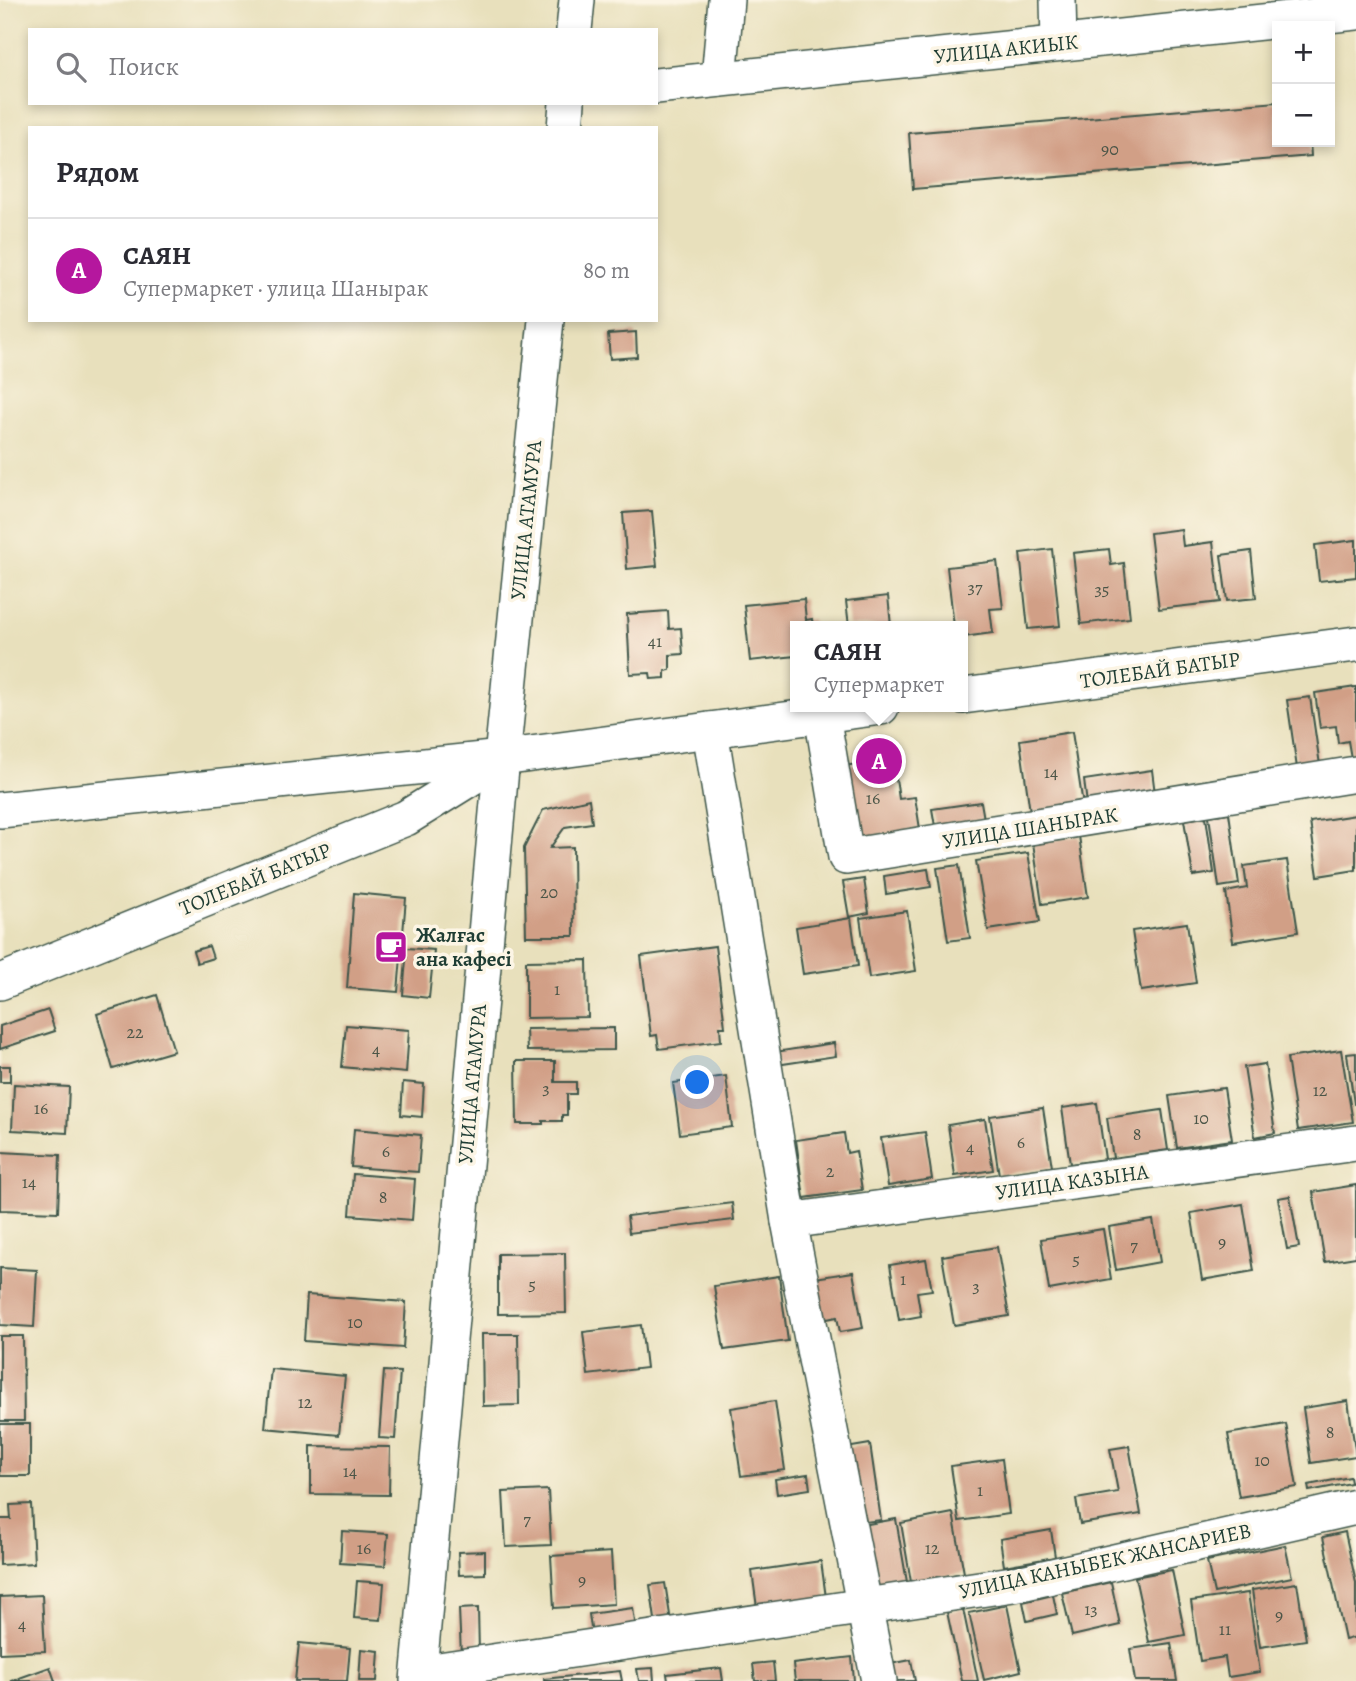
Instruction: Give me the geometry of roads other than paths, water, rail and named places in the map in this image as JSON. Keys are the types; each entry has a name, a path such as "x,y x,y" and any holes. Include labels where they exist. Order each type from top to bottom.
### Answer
{"street":[{"path":"574,28 577,0"},
{"path":"719,79 726,0"},
{"path":"1058,0 1059,43"},
{"name":"УЛИЦА АКИЫК","path":"658,86 1059,43 1346,8"},
{"path":"565,126 568,105"},
{"name":"УЛИЦА АТАМУРА","path":"419,1677 502,758 546,322"},
{"name":"ТОЛЕБАЙ БАТЫР","path":"968,695 1356,644"},
{"path":"0,810 502,758 844,712"},
{"name":"УЛИЦА ШАНЫРАК","path":"822,715 846,858 1356,774"},
{"path":"710,730 789,1221 859,1608 879,1681"},
{"name":"ТОЛЕБАЙ БАТЫР","path":"0,982 406,818 502,758"},
{"name":"УЛИЦА КАЗЫНА","path":"789,1221 1356,1143"},
{"name":"УЛИЦА КАНЫБЕК ЖАНСАРИЕВ","path":"419,1677 1026,1582 1356,1507"}],"place":[{"name":"САЯН","path":"879,761"},
{"name":"Жалғас ана кафесі","path":"391,947"}]}
